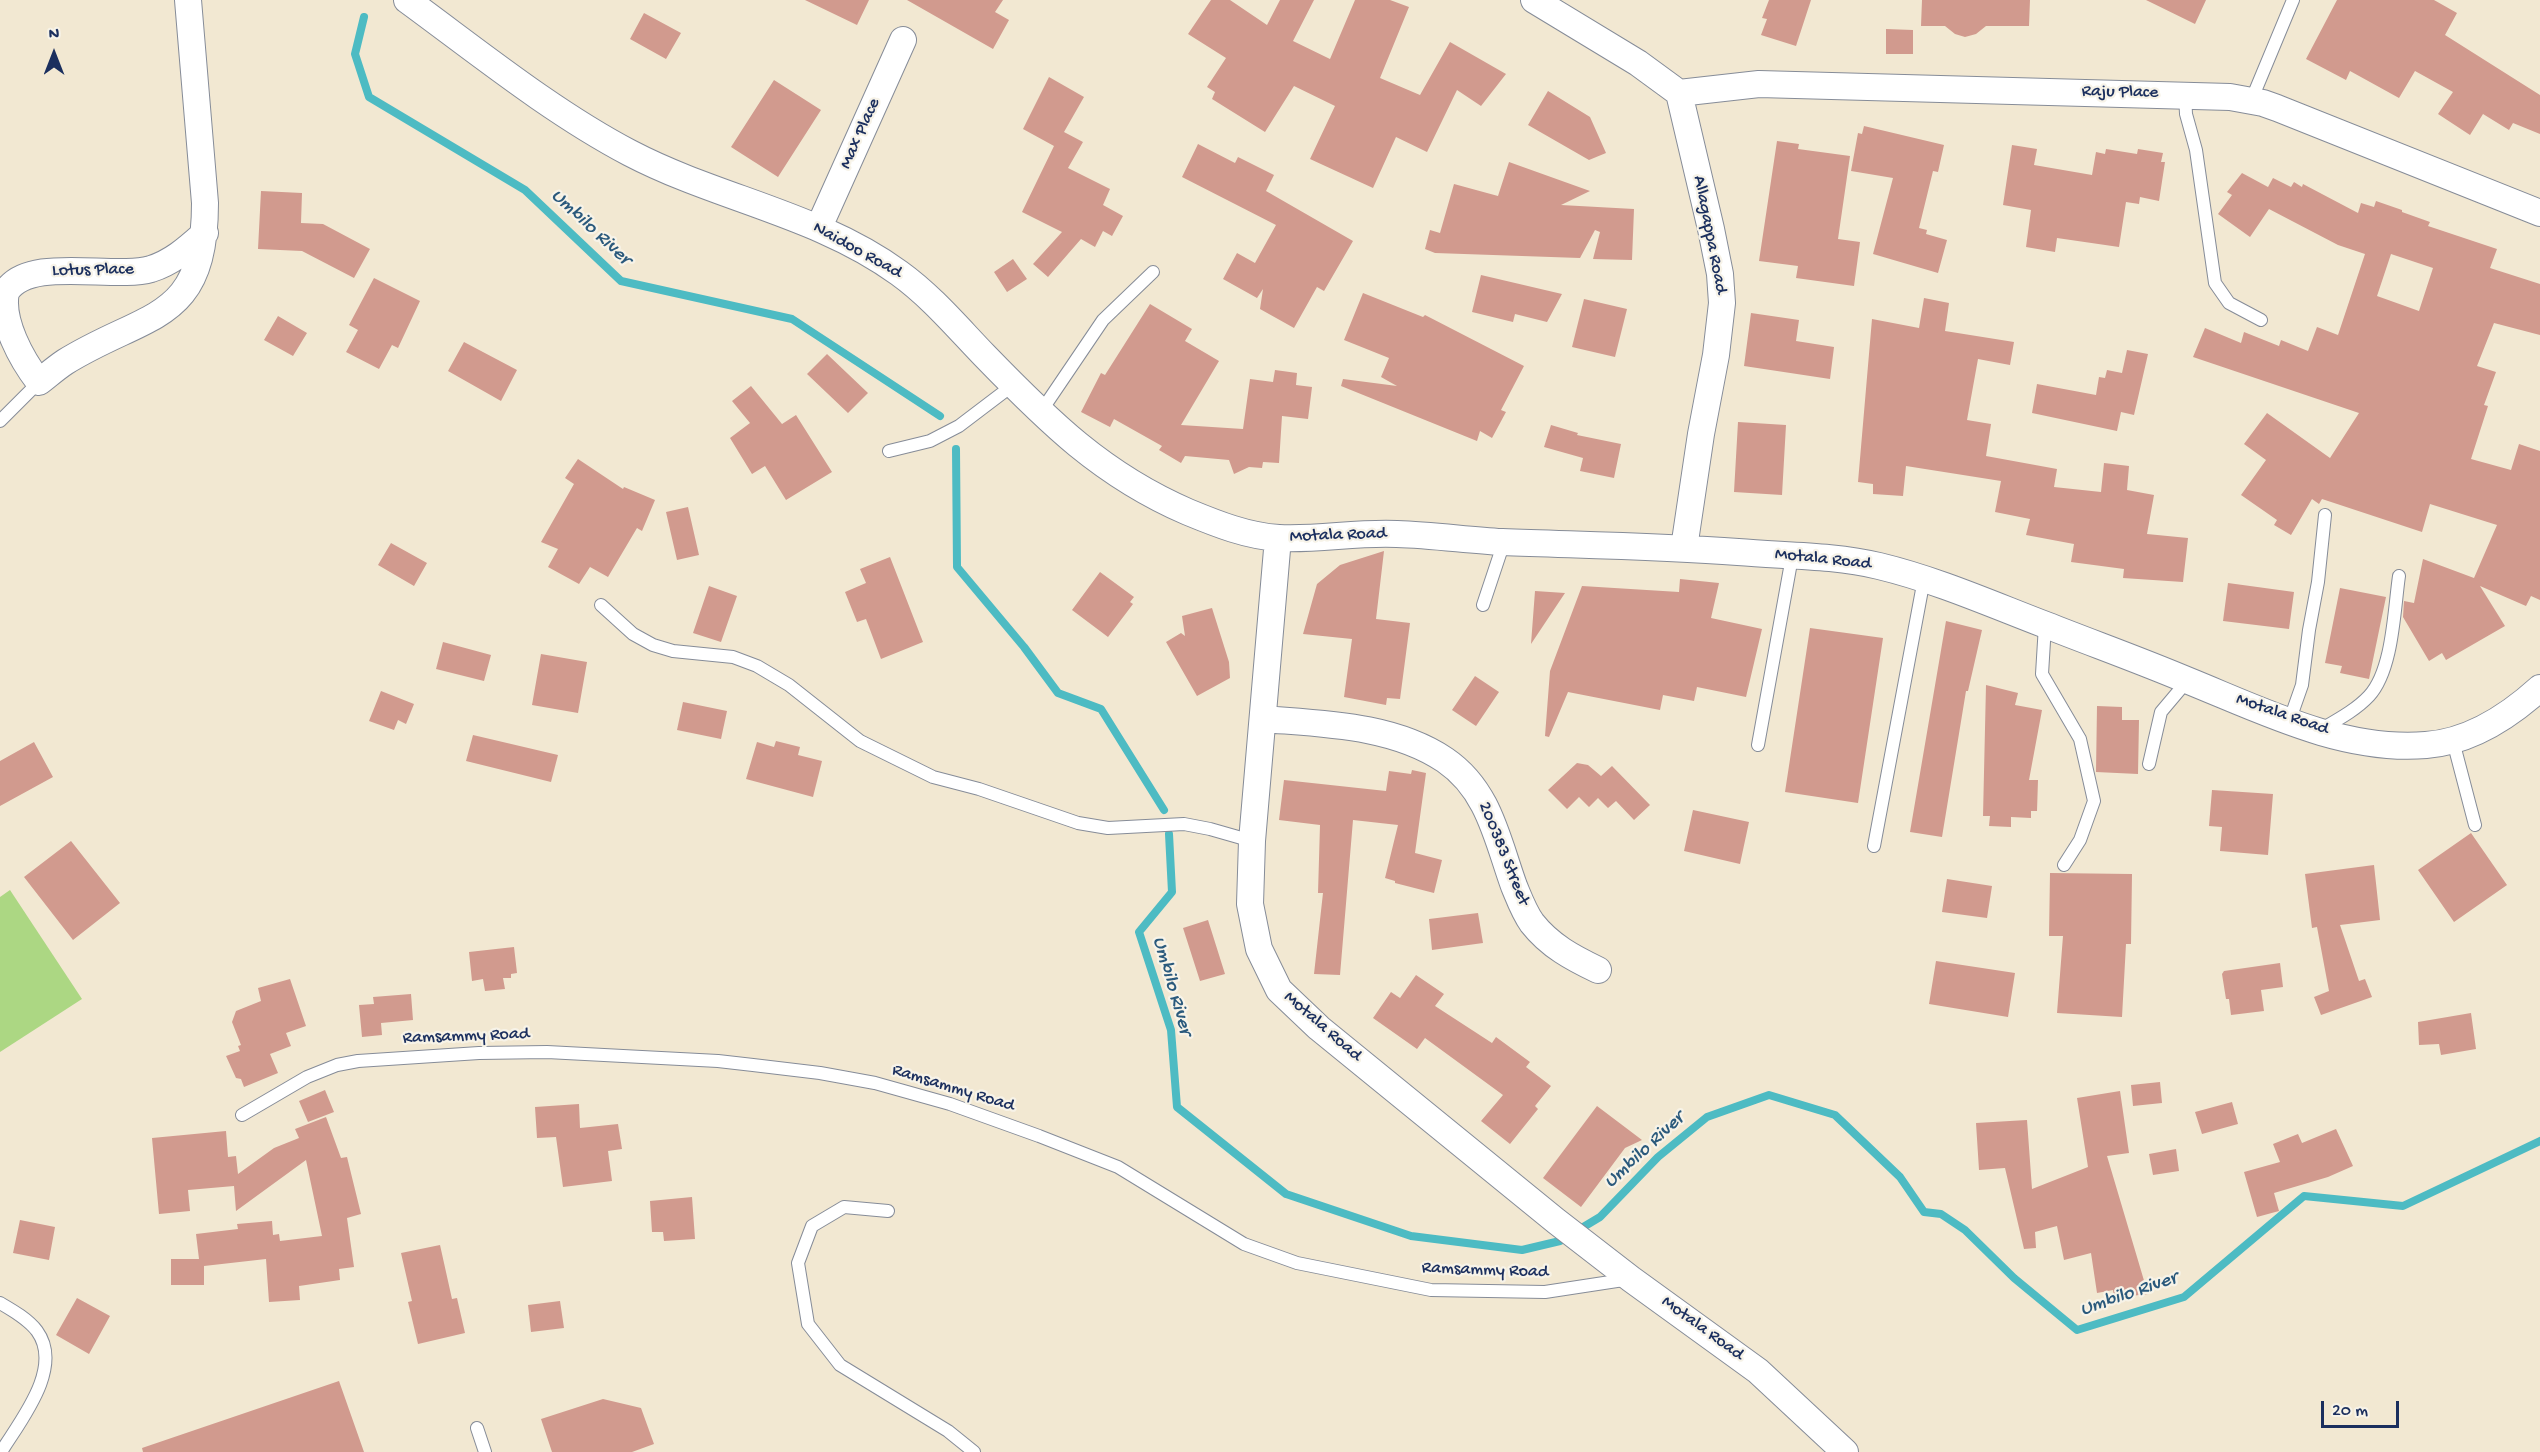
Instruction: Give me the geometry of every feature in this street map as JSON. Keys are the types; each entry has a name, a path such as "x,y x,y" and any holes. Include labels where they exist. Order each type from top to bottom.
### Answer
{"street":[{"path":"39,382 64,363 150,321 166,310 192,278 205,233 205,203 188,0"},
{"name":"Naidoo Road","path":"406,0 551,106 633,155 819,227 899,272 925,294 1040,413 1078,447 1145,491 1185,511 1236,531 1278,538"},
{"path":"1534,0 1638,63 1678,93"},
{"name":"Max Place","path":"819,227 903,40"},
{"name":"Raju Place","path":"1678,93 1759,84 2230,97 2277,108 2540,213"},
{"name":"Allagappa Road","path":"1678,93 1712,229 1721,281 1722,303 1715,365 1701,434 1684,548"},
{"name":"Lotus Place","path":"39,382 12,344 1,313 2,300 14,282 45,272 132,272 150,269 171,261 205,233"},
{"name":"Motala Road","path":"1845,1452 1758,1371 1631,1279 1556,1221 1319,1028 1279,990 1262,957 1253,927 1250,904 1252,841 1278,538 1392,533 1504,542 1684,548 1864,563 1924,579 2188,680 2289,722 2355,739 2390,744 2420,746 2452,741 2485,728 2540,688"},
{"name":"200383 Street","path":"1264,718 1384,734 1445,760 1467,780 1487,808 1513,882 1530,920 1550,942 1568,955 1599,970"}],"lane":[{"path":"2251,101 2293,0"},
{"path":"2185,94 2186,114 2196,150 2215,283 2229,303 2261,321"},
{"path":"1040,413 1102,321 1153,272"},
{"path":"0,421 39,382"},
{"path":"889,451 930,441 959,426 1013,385"},
{"path":"2289,722 2302,685 2318,582 2325,514"},
{"path":"1483,605 1504,542"},
{"path":"1758,745 1792,556"},
{"path":"2319,730 2350,712 2377,686 2388,649 2398,576"},
{"path":"1874,846 1924,579"},
{"path":"601,606 633,634 653,645 674,651 733,657 757,666 789,685 860,741 933,777 979,789 1078,823 1108,828 1184,824 1252,841"},
{"path":"2045,625 2042,674 2080,739 2094,801 2080,840 2064,865"},
{"path":"2149,764 2161,712 2188,680"},
{"path":"2452,741 2475,825"},
{"name":"Ramsammy Road","path":"242,1115 307,1077 336,1065 358,1061 479,1053 547,1052 753,1065 820,1073 875,1083 950,1104 1040,1136 1118,1167 1244,1244 1297,1263 1431,1290 1545,1292 1631,1279"},
{"path":"888,1211 844,1207 812,1226 798,1263 808,1324 840,1365 948,1431 974,1452"},
{"path":"0,1303 36,1330 44,1345 43,1380 1,1452"},
{"path":"477,1428 485,1452"}],"green space":[{"path":"10,890 82,999 0,1052 0,897"}],"building":[{"path":"805,0 869,0 857,25"},
{"path":"907,0 1003,0 995,12 1009,20 993,49"},
{"path":"1211,0 1230,0 1267,25 1280,0 1314,0 1293,41 1330,59 1355,0 1390,0 1409,7 1380,78 1420,95 1450,42 1506,74 1481,106 1457,90 1427,152 1396,137 1373,188 1310,159 1335,106 1294,86 1265,132 1212,99 1215,92 1207,87 1226,58 1188,34"},
{"path":"1769,0 1811,0 1796,46 1761,35 1767,19 1762,18"},
{"path":"1922,0 2030,0 2029,26 1986,26 1976,34 1965,37 1955,34 1945,26 1921,26"},
{"path":"2146,0 2206,0 2195,24"},
{"path":"2337,0 2434,0 2457,13 2445,35 2540,95 2540,134 2513,123 2509,130 2483,114 2470,135 2438,114 2453,92 2415,71 2399,98 2350,71 2346,80 2306,59"},
{"path":"644,13 681,33 666,59 630,39"},
{"path":"1886,29 1913,30 1913,54 1886,54"},
{"path":"1049,77 1084,97 1064,132 1083,142 1068,168 1110,189 1103,205 1123,216 1112,236 1103,231 1095,247 1081,239 1048,277 1033,264 1062,232 1022,212 1054,146 1023,129"},
{"path":"774,80 821,110 778,177 731,147"},
{"path":"1548,91 1590,117 1606,153 1589,160 1528,125"},
{"path":"1864,126 1944,145 1938,172 1933,171 1919,228 1927,230 1926,234 1947,240 1938,273 1873,254 1893,178 1851,171 1858,133 1862,134"},
{"path":"1777,141 1799,144 1798,149 1850,156 1838,239 1860,242 1854,286 1796,278 1798,266 1759,261"},
{"path":"1198,144 1235,163 1238,157 1274,175 1266,191 1353,241 1324,291 1317,287 1294,328 1260,309 1263,289 1257,298 1223,279 1237,253 1255,263 1276,225 1182,177"},
{"path":"2012,145 2037,149 2034,165 2092,175 2096,152 2105,154 2106,149 2137,154 2138,149 2163,153 2161,162 2165,162 2159,201 2140,197 2139,204 2126,202 2119,247 2057,238 2055,252 2026,247 2031,210 2003,205"},
{"path":"1509,162 1590,191 1561,205 1634,209 1632,260 1593,259 1600,232 1595,230 1580,258 1435,253 1425,249 1430,230 1440,233 1454,184 1498,196"},
{"path":"2242,173 2268,187 2273,178 2291,187 2294,182 2302,187 2303,184 2358,213 2361,203 2374,207 2376,201 2430,222 2428,226 2497,249 2490,268 2540,284 2540,335 2494,323 2477,366 2496,372 2484,405 2488,406 2471,459 2511,470 2519,444 2540,451 2540,600 2531,596 2526,606 2480,586 2505,626 2446,660 2442,653 2429,661 2403,617 2404,601 2414,603 2423,559 2474,578 2497,525 2430,504 2422,532 2322,499 2319,504 2312,499 2291,535 2274,525 2277,520 2241,495 2266,460 2244,444 2267,413 2330,458 2359,413 2193,357 2205,328 2241,343 2244,332 2279,346 2281,340 2308,351 2317,327 2338,335 2365,254 2338,245 2269,209 2250,237 2218,214 2232,195 2227,192","holes":["2391,254 2433,268 2419,311 2377,296"]},
{"path":"261,191 302,193 301,223 323,224 370,249 354,278 302,251 258,249"},
{"path":"1013,259 1027,279 1007,292 994,272"},
{"path":"1481,275 1562,294 1547,322 1515,314 1513,322 1472,312"},
{"path":"374,278 420,301 398,348 392,345 379,369 346,352 358,330 349,325"},
{"path":"1363,293 1423,317 1425,315 1524,366 1501,410 1506,412 1492,438 1480,431 1477,441 1341,386 1343,379 1397,386 1381,377 1389,358 1344,340"},
{"path":"1924,298 1949,303 1945,331 2014,342 2010,365 1978,359 1967,420 1991,424 1986,456 2057,469 2054,487 2101,492 2104,463 2129,466 2127,490 2154,495 2147,534 2188,538 2183,582 2123,578 2124,569 2071,562 2074,544 2026,535 2030,519 1995,512 2001,481 1906,466 1903,496 1873,494 1873,484 1858,482 1872,319 1919,328"},
{"path":"1584,299 1627,309 1615,357 1572,347"},
{"path":"1150,304 1192,329 1185,341 1219,361 1181,425 1243,429 1250,379 1273,382 1275,370 1297,373 1296,385 1312,387 1308,419 1282,416 1279,463 1263,462 1262,468 1249,467 1234,474 1229,460 1185,456 1181,463 1159,450 1162,446 1114,419 1110,427 1081,412 1101,373 1105,375"},
{"path":"1751,313 1799,320 1796,341 1834,347 1830,379 1744,366"},
{"path":"278,316 307,333 293,356 264,340"},
{"path":"464,342 517,370 501,401 448,371"},
{"path":"2127,350 2148,354 2134,415 2121,412 2117,431 2032,413 2037,384 2096,395 2099,377 2105,378 2107,370 2122,373"},
{"path":"827,354 868,393 848,413 807,374"},
{"path":"751,386 782,424 796,415 832,472 786,500 765,466 752,474 730,438 750,423 732,401"},
{"path":"1738,422 1786,425 1782,495 1734,492"},
{"path":"1551,425 1578,433 1577,435 1621,444 1614,478 1580,471 1583,458 1544,447"},
{"path":"578,459 623,489 624,487 655,500 642,531 637,528 608,577 590,567 579,584 548,567 558,549 541,542 574,484 565,478"},
{"path":"688,507 699,555 677,560 666,512"},
{"path":"391,543 427,563 414,586 378,565"},
{"path":"1384,551 1376,619 1410,623 1400,699 1387,698 1386,705 1344,697 1352,639 1303,634 1317,584 1340,565"},
{"path":"890,557 923,642 881,659 866,619 857,622 845,592 866,583 860,569"},
{"path":"1100,572 1134,597 1130,602 1133,604 1108,637 1072,610"},
{"path":"1680,579 1719,583 1711,618 1762,629 1746,697 1697,687 1694,701 1663,695 1660,710 1568,692 1549,737 1545,736 1550,671 1582,586 1679,592"},
{"path":"2228,583 2294,592 2289,629 2223,621"},
{"path":"709,586 737,596 721,642 693,633"},
{"path":"2340,588 2386,597 2369,679 2340,673 2342,666 2325,663"},
{"path":"1535,591 1565,593 1531,644"},
{"path":"1212,608 1229,662 1230,678 1197,696 1166,642 1181,633 1185,636 1182,616"},
{"path":"1946,621 1982,630 1968,691 1966,691 1942,837 1910,832"},
{"path":"1810,628 1883,638 1858,803 1785,792"},
{"path":"443,642 491,655 484,681 436,669"},
{"path":"541,654 587,662 578,713 532,705"},
{"path":"1475,676 1499,692 1476,726 1452,710"},
{"path":"1986,685 2018,693 2015,705 2042,710 2029,780 2038,780 2037,811 2031,811 2031,818 2011,817 2011,827 1989,826 1990,816 1983,816"},
{"path":"381,691 414,704 406,724 398,720 394,730 369,721"},
{"path":"683,702 727,711 721,739 677,730"},
{"path":"2097,706 2122,707 2122,720 2139,720 2138,774 2096,772"},
{"path":"473,735 558,755 551,782 466,761"},
{"path":"776,741 800,747 798,755 822,761 813,797 746,779 757,742 774,747"},
{"path":"34,742 53,777 0,806 0,761"},
{"path":"1577,763 1588,765 1601,776 1612,766 1650,805 1634,820 1616,801 1608,808 1598,798 1589,807 1579,797 1567,809 1548,790"},
{"path":"1412,770 1426,773 1415,853 1442,860 1434,893 1395,883 1385,878 1398,825 1353,820 1340,975 1314,974 1323,893 1318,893 1320,825 1279,820 1284,780 1386,791 1389,771 1411,774"},
{"path":"2212,790 2273,794 2268,855 2220,851 2222,827 2209,826"},
{"path":"1693,810 1749,822 1740,864 1684,851"},
{"path":"2471,833 2507,885 2454,922 2418,870"},
{"path":"71,841 120,903 73,940 24,877"},
{"path":"2374,865 2380,920 2340,925 2359,981 2365,979 2372,997 2321,1015 2314,997 2329,991 2317,927 2312,928 2305,874"},
{"path":"2050,873 2132,874 2131,944 2126,944 2122,1017 2057,1013 2063,936 2049,936"},
{"path":"1947,879 1992,886 1987,918 1942,912"},
{"path":"1478,913 1483,943 1432,950 1429,919"},
{"path":"1208,920 1225,974 1200,981 1183,928"},
{"path":"514,947 517,973 511,974 511,978 503,978 505,989 485,991 483,979 472,981 469,952"},
{"path":"1936,961 2015,973 2008,1017 1929,1004"},
{"path":"2280,963 2283,987 2261,990 2264,1011 2231,1015 2222,974 2224,971"},
{"path":"1416,975 1444,994 1435,1006 1492,1043 1496,1037 1530,1062 1526,1067 1551,1086 1535,1106 1538,1109 1510,1144 1481,1121 1503,1095 1425,1038 1417,1049 1373,1018 1391,992 1400,998"},
{"path":"290,979 306,1026 286,1033 291,1046 270,1054 278,1073 244,1087 241,1079 236,1078 226,1056 240,1051 238,1046 241,1045 232,1022 236,1011 261,1001 258,988"},
{"path":"411,994 413,1020 381,1023 382,1035 362,1037 359,1005 374,1004 373,997"},
{"path":"2471,1013 2476,1049 2441,1055 2439,1044 2419,1045 2418,1022"},
{"path":"2160,1082 2162,1103 2133,1106 2131,1085"},
{"path":"325,1090 334,1112 308,1122 299,1101"},
{"path":"2120,1091 2129,1153 2107,1156 2148,1294 2114,1298 2113,1290 2097,1293 2091,1253 2064,1260 2057,1226 2035,1232 2036,1248 2024,1249 2005,1168 1979,1170 1976,1123 2027,1120 2032,1189 2088,1167 2077,1098"},
{"path":"2232,1102 2238,1124 2202,1134 2195,1112"},
{"path":"579,1104 580,1128 618,1124 622,1149 608,1151 612,1181 563,1187 556,1137 537,1138 535,1107"},
{"path":"1597,1106 1642,1140 1625,1148 1581,1207 1543,1178"},
{"path":"326,1117 341,1158 347,1157 361,1214 347,1218 354,1267 339,1269 340,1280 299,1286 300,1300 269,1302 266,1259 204,1266 204,1285 171,1285 171,1259 199,1259 196,1234 238,1229 237,1224 272,1221 273,1235 279,1234 280,1241 322,1236 306,1160 236,1211 234,1186 188,1190 190,1211 159,1214 152,1138 226,1131 228,1157 236,1156 238,1174 274,1148 299,1138 295,1129"},
{"path":"2336,1129 2353,1166 2328,1177 2274,1193 2279,1211 2257,1217 2244,1172 2280,1162 2273,1144 2298,1134 2302,1143"},
{"path":"2176,1149 2179,1171 2153,1175 2149,1154"},
{"path":"692,1197 695,1239 664,1241 663,1232 652,1232 650,1201"},
{"path":"20,1220 55,1227 49,1260 13,1253"},
{"path":"440,1245 452,1299 457,1298 465,1333 418,1344 408,1302 412,1301 401,1253"},
{"path":"77,1298 110,1316 89,1354 56,1335"},
{"path":"560,1301 564,1328 531,1332 528,1305"},
{"path":"339,1381 364,1452 143,1452 142,1448"},
{"path":"603,1399 641,1408 654,1444 632,1452 552,1452 541,1419"}],"waterway":[{"name":"Umbilo River","path":"364,17 355,54 369,97 525,190 621,281 792,319 940,416"},
{"name":"Umbilo River","path":"956,449 957,567 1024,647 1058,693 1101,709 1164,810"},
{"name":"Umbilo River","path":"1169,834 1172,892 1139,932 1171,1030 1177,1107 1286,1194 1411,1236 1522,1250 1560,1241 1600,1217 1658,1157 1707,1117 1769,1095 1835,1115 1900,1177 1924,1212 1941,1214 1965,1230 2014,1278 2077,1330 2184,1297 2304,1196 2403,1206 2540,1141"}]}
